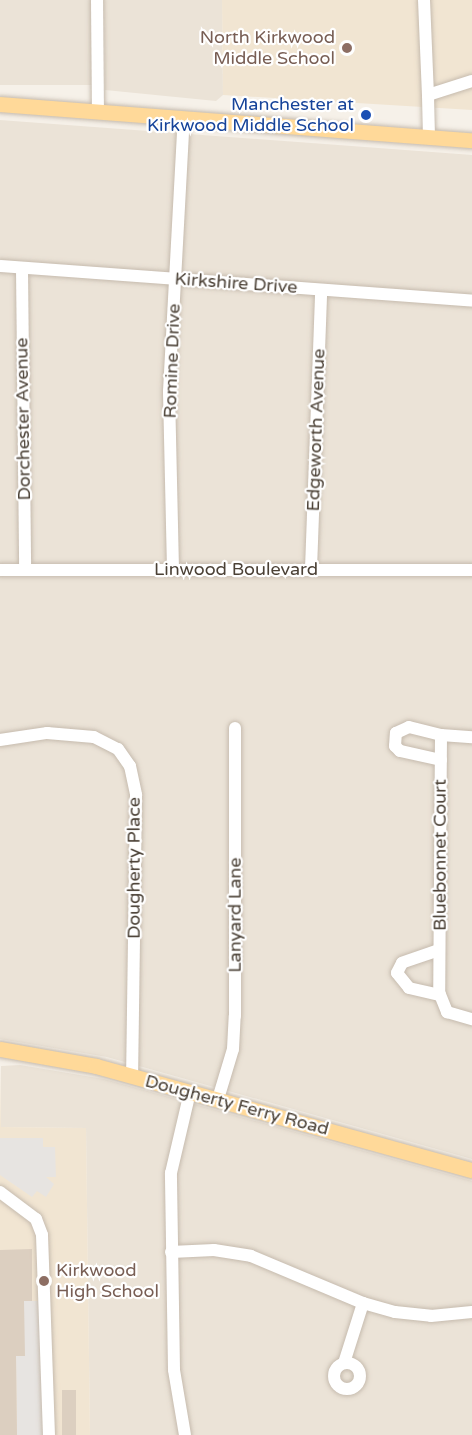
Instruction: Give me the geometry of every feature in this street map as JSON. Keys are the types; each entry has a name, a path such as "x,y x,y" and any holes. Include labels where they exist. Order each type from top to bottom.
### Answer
{"main road":[{"path":"0,104 472,140"},
{"name":"Dougherty Ferry Road","path":"0,1049 50,1056 132,1076 472,1170"}],"street":[{"path":"97,0 98,111"},
{"path":"424,0 429,137"},
{"path":"428,95 472,81"},
{"name":"Romine Drive","path":"173,569 169,391 184,118"},
{"name":"Kirkshire Drive","path":"0,266 472,301"},
{"name":"Dorchester Avenue","path":"22,268 25,569"},
{"name":"Edgeworth Avenue","path":"311,569 321,290"},
{"name":"Linwood Boulevard","path":"0,570 472,570"},
{"name":"Bluebonnet Court","path":"441,760 400,752 394,739 402,727 441,735 441,760 439,950 440,996 447,1012 472,1019"},
{"name":"Lanyard Lane","path":"218,1099 233,1049 235,1016 235,728"},
{"name":"Dougherty Place","path":"0,740 47,733 94,737 118,749 130,766 136,795 132,1076"},
{"path":"441,735 472,737"},
{"name":"Bluebonnet Court","path":"439,950 402,963 397,973 409,988 440,996"},
{"path":"185,1435 174,1370 171,1173 190,1092"},
{"path":"0,1192 36,1219 42,1234 49,1435"},
{"path":"171,1252 214,1250 251,1256 363,1303 413,1315 472,1312"},
{"path":"344,1364 363,1303"}],"shaded area":[{"path":"0,0 93,0 93,85 0,85"},
{"path":"104,0 222,0 223,95 216,101 105,90"},
{"name":"North Kirkwood Middle School","path":"222,0 472,0 472,110 223,95"},
{"path":"0,120 472,155 472,1159 107,1057 0,1039"},
{"path":"20,1065 104,1079 472,1181 472,1435 90,1435 86,1128 1,1127 1,1066"},
{"name":"Kirkwood High School","path":"0,1066 1,1127 86,1128 90,1435 0,1435"},
{"path":"0,1138 43,1138 43,1147 55,1147 56,1177 46,1177 54,1184 46,1197 37,1191 32,1197 0,1175"},
{"path":"24,1301 41,1301 43,1435 17,1435 16,1356"}],"building":[{"path":"32,1249 32,1301 24,1301 25,1356 16,1356 17,1435 0,1435 0,1250"},
{"path":"62,1390 76,1390 76,1435 62,1435"}],"place":[{"name":"North Kirkwood Middle School","path":"347,48"},
{"name":"Manchester at Kirkwood Middle School","path":"366,115"},
{"name":"Kirkwood High School","path":"44,1281"}]}
